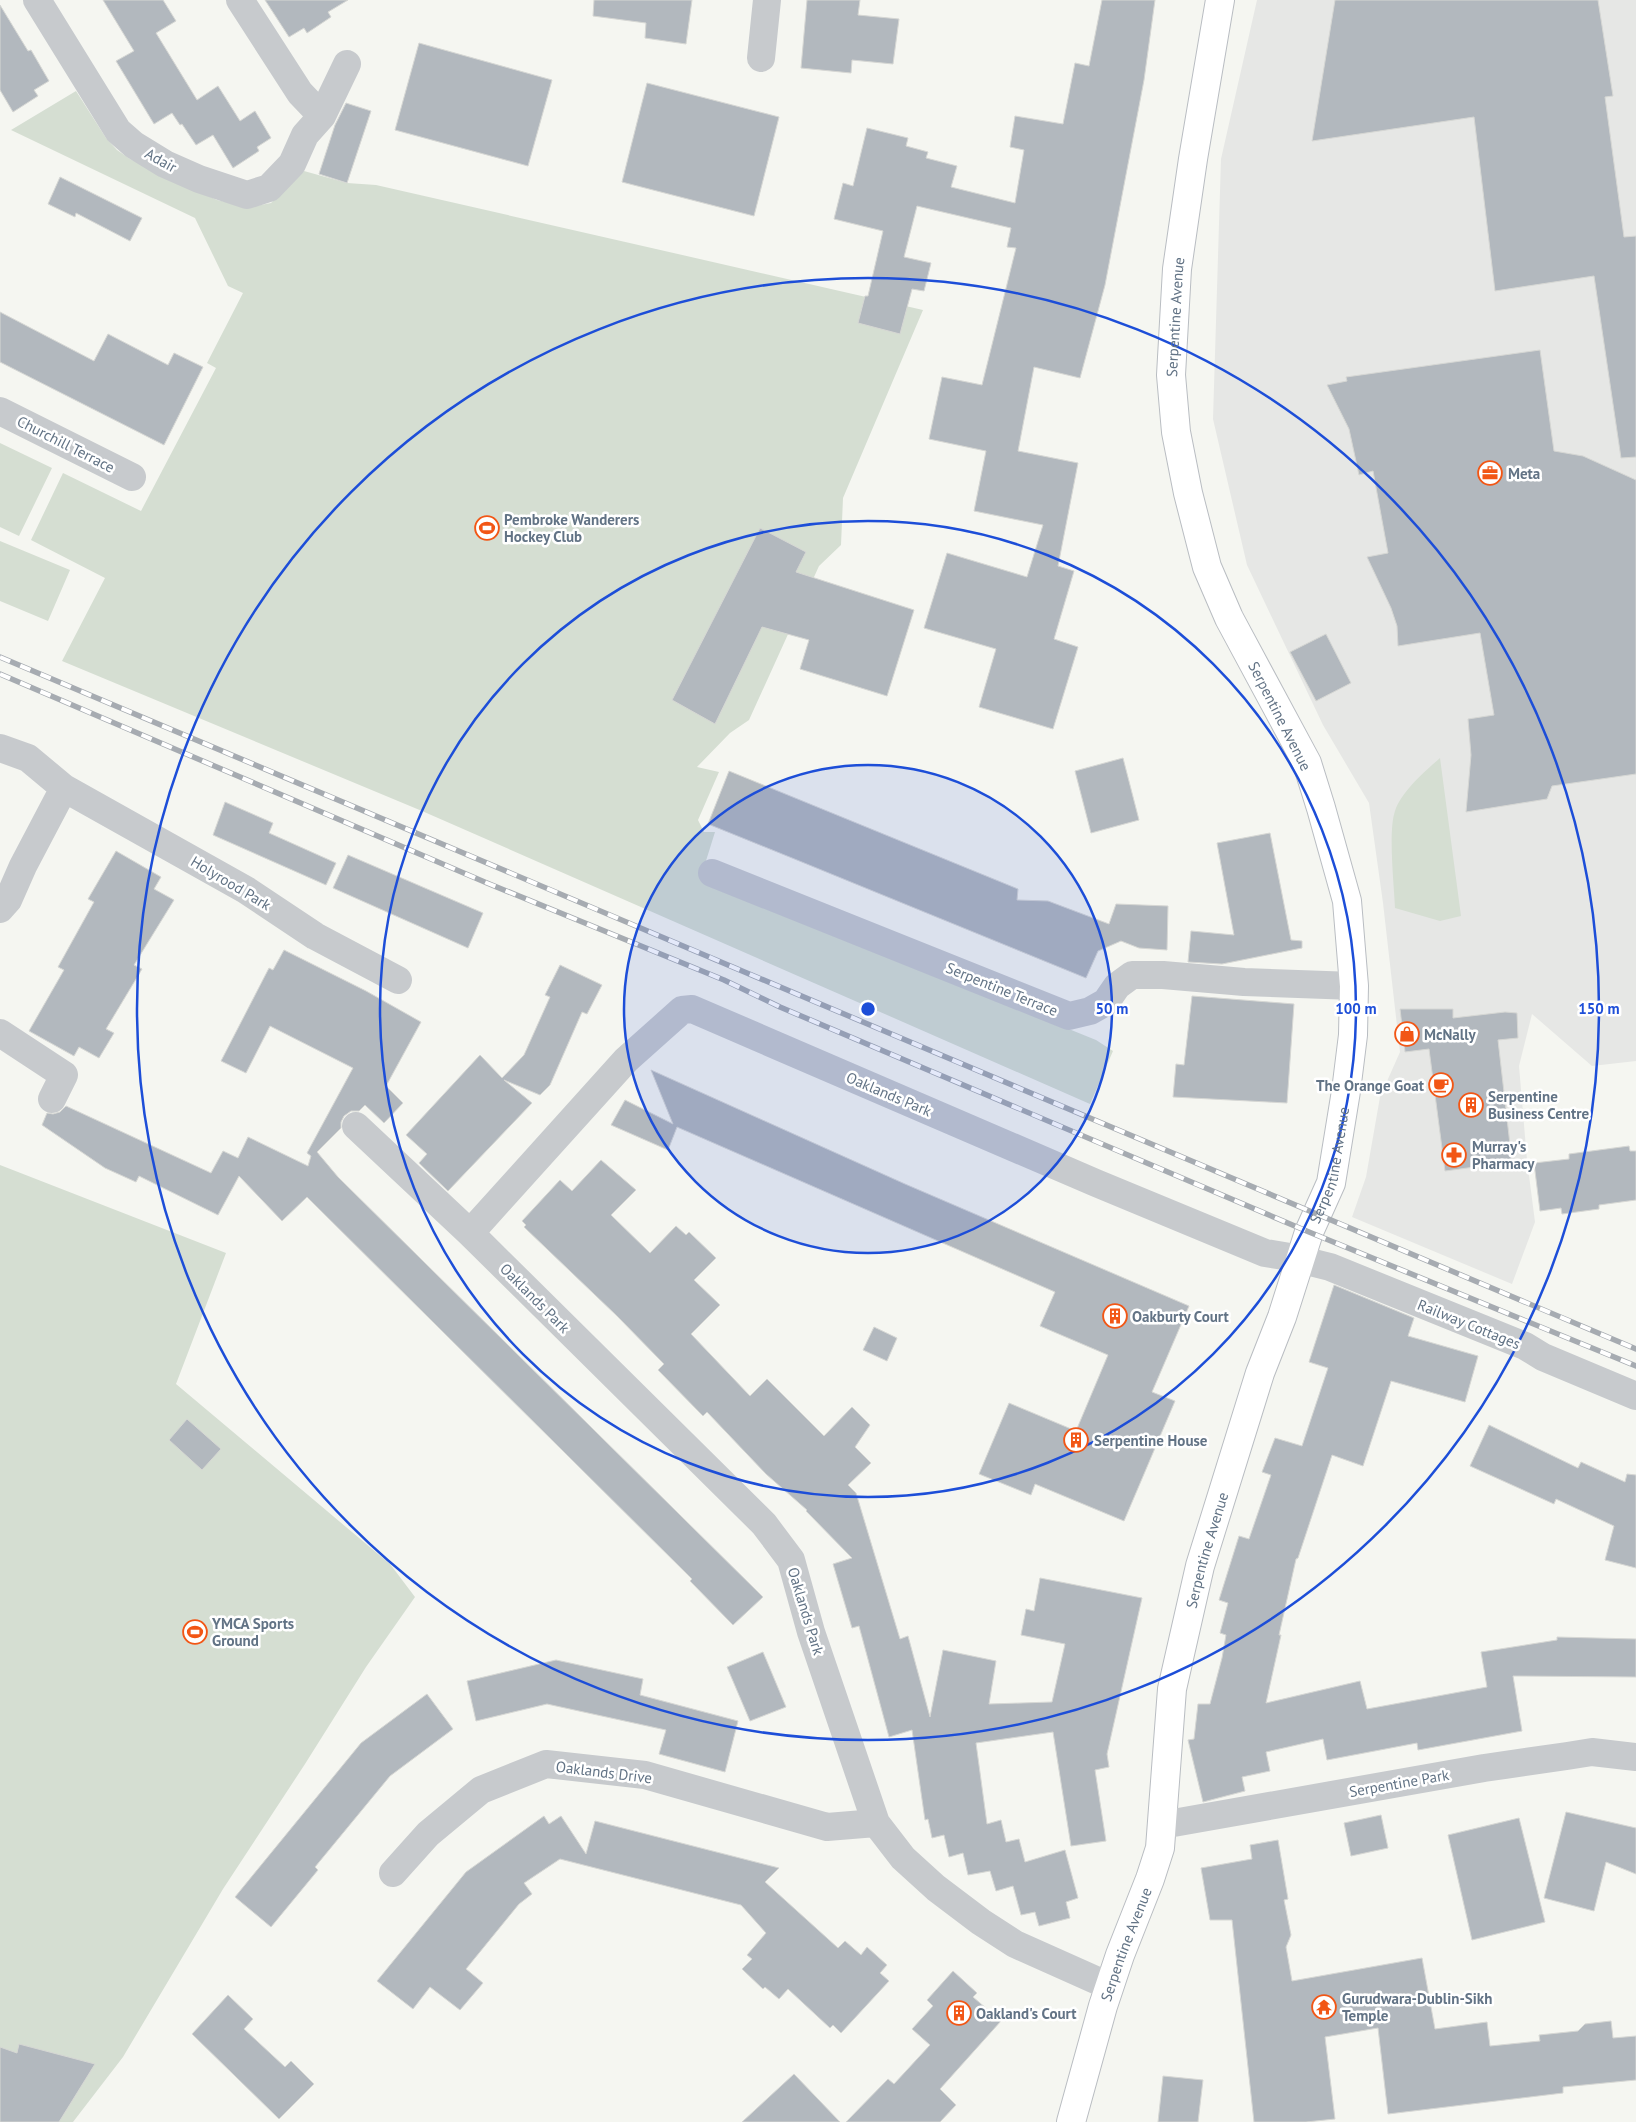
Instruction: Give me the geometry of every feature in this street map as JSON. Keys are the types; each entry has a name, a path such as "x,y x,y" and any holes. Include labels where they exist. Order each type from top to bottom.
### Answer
{"street":[{"name":"Adair","path":"37,0 118,131 134,145 165,164 200,180 247,195 269,188 292,164 305,135 322,116 347,64"},
{"path":"240,0 300,93 322,116"},
{"path":"761,58 767,0"},
{"name":"Serpentine Avenue","path":"1072,2122 1109,1986 1160,1848 1172,1689 1200,1566 1260,1373 1282,1317 1309,1232 1331,1183 1353,1035 1354,986 1347,901 1319,799 1307,763 1228,618 1207,567 1188,493 1176,432 1171,375 1177,269 1192,159 1220,0"},
{"name":"Churchill Terrace","path":"0,411 132,477"},
{"name":"Holyrood Park","path":"0,748 28,758 64,788 246,890 315,936 398,980"},
{"path":"0,909 8,900 64,788"},
{"name":"Serpentine Terrace","path":"712,873 1069,1016 1090,1011 1106,1002 1117,986 1132,975 1163,975 1244,982 1354,986"},
{"name":"Oaklands Park","path":"470,1233 626,1060 682,1010 692,1009 1096,1183 1265,1253 1290,1257 1300,1261"},
{"path":"0,1033 64,1075 52,1100"},
{"name":"Oaklands Park","path":"356,1126 470,1233 764,1524 790,1560 811,1632 876,1823 910,1864 936,1888 1014,1944 1109,1986"},
{"name":"Railway Cottages","path":"1300,1261 1330,1267 1525,1346 1543,1358 1636,1396"},
{"name":"Serpentine Park","path":"1162,1825 1484,1768 1592,1752 1636,1757"},
{"name":"Oaklands Drive","path":"393,1873 428,1834 481,1790 546,1764 645,1775 827,1827 876,1823"}],"shaded area":[{"path":"1257,0 1636,0 1636,1061 1592,1066 1532,1014 1519,1066 1527,1160 1535,1222 1512,1284 1352,1217 1366,1177 1380,1097 1400,1052 1383,903 1369,803 1323,725 1247,565 1213,419 1221,159"},
{"name":"Pembroke Wanderers Hockey Club","path":"76,91 106,138 117,150 130,159 217,200 250,207 271,203 304,171 347,183 376,185 923,310 843,498 841,545 819,566 749,720 730,733 697,767 719,772 698,820 704,832 715,832 700,880 1096,1040 1113,1051 1090,1104 422,811 62,661 105,578 31,540 63,473 141,511 216,368 207,363 243,293 228,286 195,218 11,130"},
{"path":"0,443 52,468 19,536 0,527"},
{"path":"0,541 70,570 48,621 0,601"},
{"path":"1440,758 1461,916 1440,921 1395,908 1392,831 1395,811 1402,797 1414,782"},
{"name":"YMCA Sports Ground","path":"0,1165 226,1253 176,1384 390,1564 415,1597 366,1667 223,1889 123,2057 73,2122 0,2122"}],"building":[{"path":"103,0 163,0 176,21 156,33 197,100 218,86 240,121 255,111 271,138 257,147 259,151 233,168 213,135 196,145 172,113 154,124 116,61 134,51"},
{"path":"265,0 348,0 328,12 331,17 307,33 304,28 289,37"},
{"path":"594,0 692,0 686,44 645,38 646,23 593,16"},
{"path":"807,0 860,0 858,15 899,19 893,64 852,60 851,73 801,68"},
{"path":"1102,0 1155,0 1144,80 1105,285 1080,378 1034,367 1018,451 1078,463 1058,566 1074,571 1054,639 1078,647 1053,729 979,707 996,649 924,628 947,553 1027,577 1043,525 974,511 986,451 929,439 942,377 982,385 1016,248 1007,247 1011,228 917,206 904,257 931,263 924,291 912,289 900,334 858,323 865,296 868,296 883,231 834,219 843,183 853,186 867,128 908,138 906,146 928,152 926,158 957,166 951,187 1015,203 1024,150 1010,147 1015,116 1063,124 1075,63 1089,66"},
{"path":"1335,0 1598,0 1613,96 1605,97 1624,237 1636,236 1636,457 1621,458 1594,276 1495,291 1474,117 1312,141"},
{"path":"0,5 28,51 31,50 49,81 34,90 38,96 13,112 0,90"},
{"path":"419,43 552,80 528,166 395,130"},
{"path":"647,83 779,117 754,216 622,182"},
{"path":"346,103 371,111 347,183 319,174 335,125"},
{"path":"60,177 142,218 130,241 76,213 75,217 48,204"},
{"path":"0,312 94,361 108,334 168,365 174,353 203,367 164,445 0,362"},
{"name":"Meta","path":"1540,350 1554,451 1583,456 1636,480 1636,774 1552,786 1547,799 1466,812 1471,755 1468,719 1494,715 1480,633 1398,646 1397,626 1391,608 1367,557 1388,553 1373,471 1359,475 1349,429 1327,385 1347,381 1346,377"},
{"path":"760,528 806,552 796,572 914,610 887,696 800,669 809,640 762,627 715,724 672,700"},
{"path":"1326,634 1351,683 1316,701 1290,652"},
{"path":"1123,758 1139,820 1091,833 1075,771"},
{"path":"729,771 1018,889 1017,900 1048,901 1109,924 1116,904 1168,906 1167,950 1139,948 1121,941 1098,951 1086,978 708,824"},
{"path":"225,802 273,823 269,833 336,863 326,885 213,835"},
{"path":"1270,833 1291,940 1302,941 1302,948 1222,964 1188,962 1191,931 1234,935 1217,843"},
{"path":"116,851 161,877 154,889 174,900 134,965 142,969 106,1029 114,1033 99,1058 79,1047 74,1056 29,1031 64,970 58,967 94,902 88,899"},
{"path":"348,855 483,913 468,948 333,888"},
{"path":"284,950 366,991 421,1022 386,1086 403,1103 384,1123 365,1105 359,1111 351,1111 344,1116 341,1128 317,1152 338,1177 763,1597 733,1625 690,1581 692,1579 307,1197 282,1221 239,1176 218,1215 139,1176 136,1182 105,1168 42,1125 47,1113 60,1112 66,1106 211,1173 223,1151 238,1158 248,1137 308,1166 311,1156 307,1153 353,1068 270,1026 246,1073 221,1061 269,968 273,970"},
{"path":"560,965 602,985 587,1014 582,1012 550,1085 540,1095 504,1080 532,1103 448,1191 419,1163 427,1154 406,1135 480,1055 502,1078 524,1055 550,997 545,995"},
{"path":"1192,996 1294,1004 1287,1103 1173,1097 1176,1064 1184,1065"},
{"name":"Serpentine Business Centre","path":"1400,1009 1453,1009 1453,1018 1505,1012 1517,1013 1518,1038 1498,1040 1512,1162 1445,1171 1429,1049 1405,1052"},
{"path":"651,1070 905,1184 1189,1306 1152,1392 1175,1401 1124,1521 1035,1484 1031,1495 979,1474 1009,1403 1076,1431 1108,1355 1040,1326 1055,1292 677,1127 668,1150 611,1125 625,1100 673,1124"},
{"path":"1629,1146 1630,1151 1636,1151 1636,1200 1599,1205 1599,1209 1562,1214 1561,1208 1540,1211 1534,1163 1569,1159 1569,1154"},
{"path":"601,1160 636,1190 611,1215 650,1253 676,1226 686,1235 689,1232 716,1258 694,1280 720,1305 691,1334 750,1396 767,1379 824,1436 852,1407 870,1425 855,1447 871,1463 848,1485 856,1493 900,1639 908,1636 930,1717 943,1650 996,1661 989,1704 1052,1702 1065,1644 1021,1635 1026,1609 1034,1611 1040,1578 1142,1598 1107,1754 1109,1767 1095,1770 1106,1841 1071,1846 1053,1732 976,1743 987,1824 1001,1820 1006,1842 1019,1839 1025,1862 1065,1850 1078,1898 1066,1902 1070,1918 1039,1926 1035,1912 1021,1915 1013,1886 996,1891 990,1871 968,1875 963,1853 949,1857 944,1835 932,1838 928,1819 925,1820 912,1730 889,1737 859,1626 852,1628 833,1564 852,1558 807,1510 766,1474 707,1412 703,1416 658,1370 664,1364 524,1227 526,1225 522,1221 560,1180 572,1191"},
{"path":"1334,1285 1414,1318 1408,1336 1478,1356 1465,1402 1391,1381 1363,1466 1332,1455 1298,1558 1296,1559 1266,1703 1360,1681 1367,1709 1487,1687 1481,1652 1557,1640 1557,1637 1636,1639 1636,1677 1513,1676 1522,1731 1418,1750 1417,1743 1327,1760 1323,1739 1266,1752 1270,1771 1242,1777 1245,1791 1203,1802 1188,1740 1194,1739 1198,1704 1210,1704 1222,1658 1226,1635 1220,1633 1228,1603 1219,1600 1239,1536 1249,1539 1271,1475 1262,1472 1275,1438 1302,1446 1328,1368 1309,1362"},
{"path":"874,1327 897,1338 887,1361 863,1350"},
{"path":"187,1419 221,1449 202,1470 169,1440"},
{"path":"1489,1425 1578,1468 1581,1462 1625,1482 1627,1474 1636,1475 1636,1568 1605,1560 1614,1526 1556,1499 1554,1504 1470,1466"},
{"path":"763,1652 786,1707 750,1721 727,1667"},
{"path":"556,1660 643,1679 640,1695 738,1721 725,1772 659,1754 666,1730 547,1704 476,1721 467,1681"},
{"path":"427,1694 453,1729 390,1776 315,1867 318,1870 271,1927 235,1897 361,1743"},
{"path":"1566,1812 1636,1828 1636,1874 1606,1862 1594,1911 1544,1898"},
{"path":"1381,1815 1388,1848 1351,1856 1344,1823"},
{"path":"544,1816 549,1824 561,1816 586,1854 595,1821 779,1868 765,1882 838,1948 845,1941 861,1955 867,1947 887,1965 880,1973 889,1981 841,2033 833,2025 830,2028 788,1989 779,1999 765,1987 763,1989 742,1969 752,1959 747,1955 766,1933 741,1905 560,1859 524,1883 532,1894 519,1904 466,1969 483,1983 460,2010 430,1987 413,2009 377,1981 466,1872"},
{"path":"1519,1818 1545,1922 1472,1940 1448,1835"},
{"path":"1278,1840 1288,1899 1284,1900 1291,1935 1286,1947 1292,1981 1422,1958 1435,2029 1487,2022 1490,2046 1540,2041 1539,2035 1578,2031 1585,2024 1611,2021 1613,2038 1636,2036 1636,2080 1563,2087 1563,2093 1388,2114 1378,2028 1325,2037 1335,2119 1306,2122 1254,2122 1232,1920 1210,1920 1201,1868 1252,1859 1250,1845"},
{"path":"953,1971 977,1993 973,1997 1001,2021 940,2089 956,2105 940,2122 846,2122 888,2079 894,2084 930,2045 912,2029 933,2006 927,2000"},
{"path":"228,1995 253,2019 244,2029 285,2067 291,2061 314,2084 279,2119 192,2034"},
{"path":"19,2044 95,2064 59,2122 0,2122 0,2047 17,2053"},
{"path":"794,2074 840,2122 742,2122"},
{"path":"1163,2076 1203,2080 1198,2122 1158,2122"}],"railway":[{"path":"0,657 1636,1349"},
{"path":"0,674 487,883 724,980 780,1007 1309,1232 1636,1366"}],"place":[{"name":"Meta","path":"1490,473"},
{"name":"Pembroke Wanderers Hockey Club","path":"487,528"},
{"name":"McNally","path":"1407,1034"},
{"name":"The Orange Goat","path":"1441,1085"},
{"name":"Serpentine Business Centre","path":"1471,1105"},
{"name":"Murray's Pharmacy","path":"1454,1155"},
{"name":"Oakburty Court","path":"1115,1316"},
{"name":"Serpentine House","path":"1076,1440"},
{"name":"YMCA Sports Ground","path":"195,1632"},
{"name":"Gurudwara-Dublin-Sikh Temple","path":"1324,2007"},
{"name":"Oakland's Court","path":"959,2013"}]}
